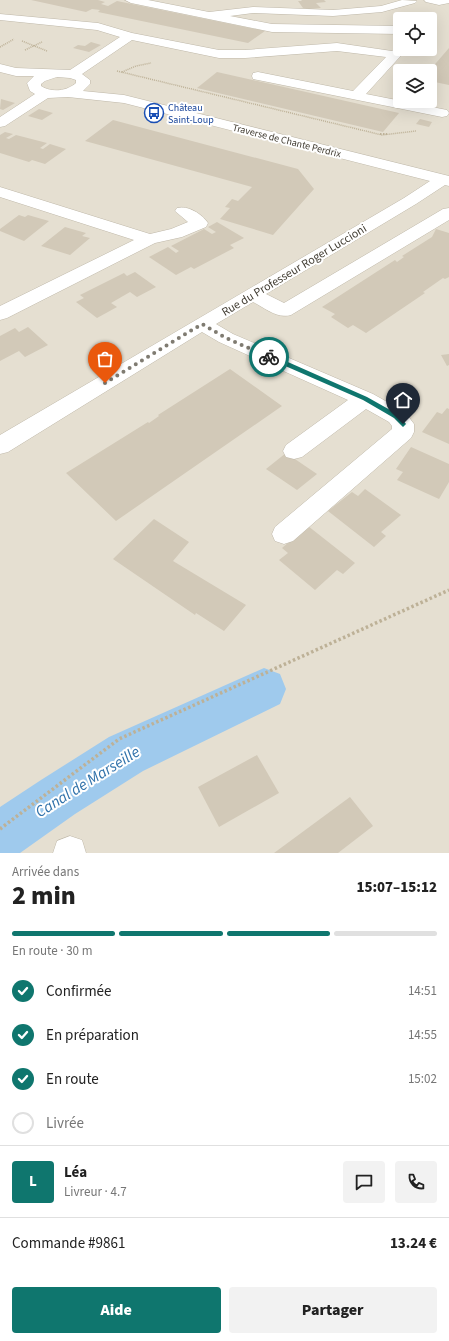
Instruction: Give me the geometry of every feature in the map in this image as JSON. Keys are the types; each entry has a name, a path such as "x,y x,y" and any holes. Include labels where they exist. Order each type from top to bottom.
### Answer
{"street":[{"path":"131,0 272,28 393,30"},
{"path":"355,0 372,0"},
{"path":"430,0 439,2 449,0"},
{"path":"209,15 254,10 333,13 382,9 411,1"},
{"path":"0,17 98,28 219,54 245,54 337,47 393,52"},
{"path":"78,77 130,36"},
{"path":"356,96 394,56"},
{"path":"0,68 16,72 56,73 78,77 83,84 80,88 68,93"},
{"path":"16,72 37,90 46,93"},
{"path":"34,86 40,78 56,73"},
{"path":"258,76 442,113"},
{"name":"Traverse de Chante Perdrix","path":"78,77 124,99"},
{"path":"0,123 46,93"},
{"name":"Traverse de Chante Perdrix","path":"46,93 68,93 124,99 446,180"},
{"name":"Rue du Professeur Roger Luccioni","path":"0,446 202,324 446,180"},
{"path":"0,192 149,239"},
{"path":"0,314 149,239 176,233 200,223 183,211"},
{"path":"253,294 284,311 449,213"},
{"path":"202,324 226,338 365,399 397,417 403,424 403,432 284,534"},
{"path":"294,451 365,399"}],"path":[{"path":"10,37 16,38"},
{"path":"21,52 48,39"},
{"path":"0,47 11,40"},
{"path":"22,41 48,51"},
{"path":"126,73 382,136 440,126 442,113"},
{"path":"0,829 119,739 449,590"}],"shaded area":[{"path":"0,0 449,0 449,853 0,853"}],"building":[{"path":"31,0 98,0 105,2 101,4 108,6 117,1 265,31 248,43 98,12 100,10 92,9 86,12"},
{"path":"301,0 324,0 326,2 316,3 321,8 309,9 303,8 298,1 302,1"},
{"path":"91,42 101,45 89,52 73,48 78,45 85,46"},
{"path":"449,48 449,85 437,82 437,64 435,64"},
{"path":"217,72 399,113 383,132 197,88"},
{"path":"1,99 15,103 3,110 0,109"},
{"path":"39,109 53,113 42,120 28,116"},
{"path":"420,119 432,122 429,127 416,124"},
{"path":"113,120 298,169 314,189 273,235 220,219 230,208 225,207 232,199 238,201 252,187 85,141"},
{"path":"5,132 13,134 6,138 9,139 16,135 47,143 40,148 43,149 50,144 66,149 45,164 32,160 29,162 0,153 0,135"},
{"path":"19,215 25,217 28,215 49,221 24,241 0,231 0,229"},
{"path":"217,222 244,238 230,245 234,248 194,269 191,267 176,275 149,257 168,247 176,253 179,251 171,246 204,229 212,234 216,232 208,227"},
{"path":"65,227 86,233 82,236 90,238 70,255 41,246"},
{"path":"436,229 449,233 449,277 445,279 443,278 423,292 425,293 366,333 353,325 348,328 331,317 335,314 322,307 395,260 397,262 404,257 402,256 432,237"},
{"path":"135,272 156,287 137,297 130,292 111,303 117,307 97,318 76,302 84,298 80,295 124,273 127,276"},
{"path":"28,327 48,345 25,357 19,351 0,361 0,336 15,328 19,332"},
{"path":"449,354 449,365 447,366 441,355"},
{"path":"230,369 282,406 116,521 66,473 148,422 149,423 159,416 158,415"},
{"path":"447,408 449,409 449,444 422,432 437,412 442,414"},
{"path":"411,447 449,464 449,482 439,499 397,480 403,472 396,469"},
{"path":"286,453 317,474 297,490 266,469"},
{"path":"365,489 401,515 381,532 386,536 374,547 328,511 352,492 358,496"},
{"path":"154,519 189,542 173,561 246,605 224,631 196,613 195,615 113,559"},
{"path":"308,526 355,563 343,574 337,570 315,590 279,560 288,553 282,548"},
{"path":"257,755 279,793 219,827 198,787"},
{"path":"350,797 373,826 338,853 274,853"}],"waterway":[{"name":"Canal de Marseille","path":"0,837 58,797 126,754 264,689"}],"way so far":[{"path":"105,383 202,324 226,338 269,357"}],"place":[{"name":"Château Saint-Loup","path":"154,113"}],"route":[{"path":"269,357 316,376 365,399 397,417 403,424"}]}
